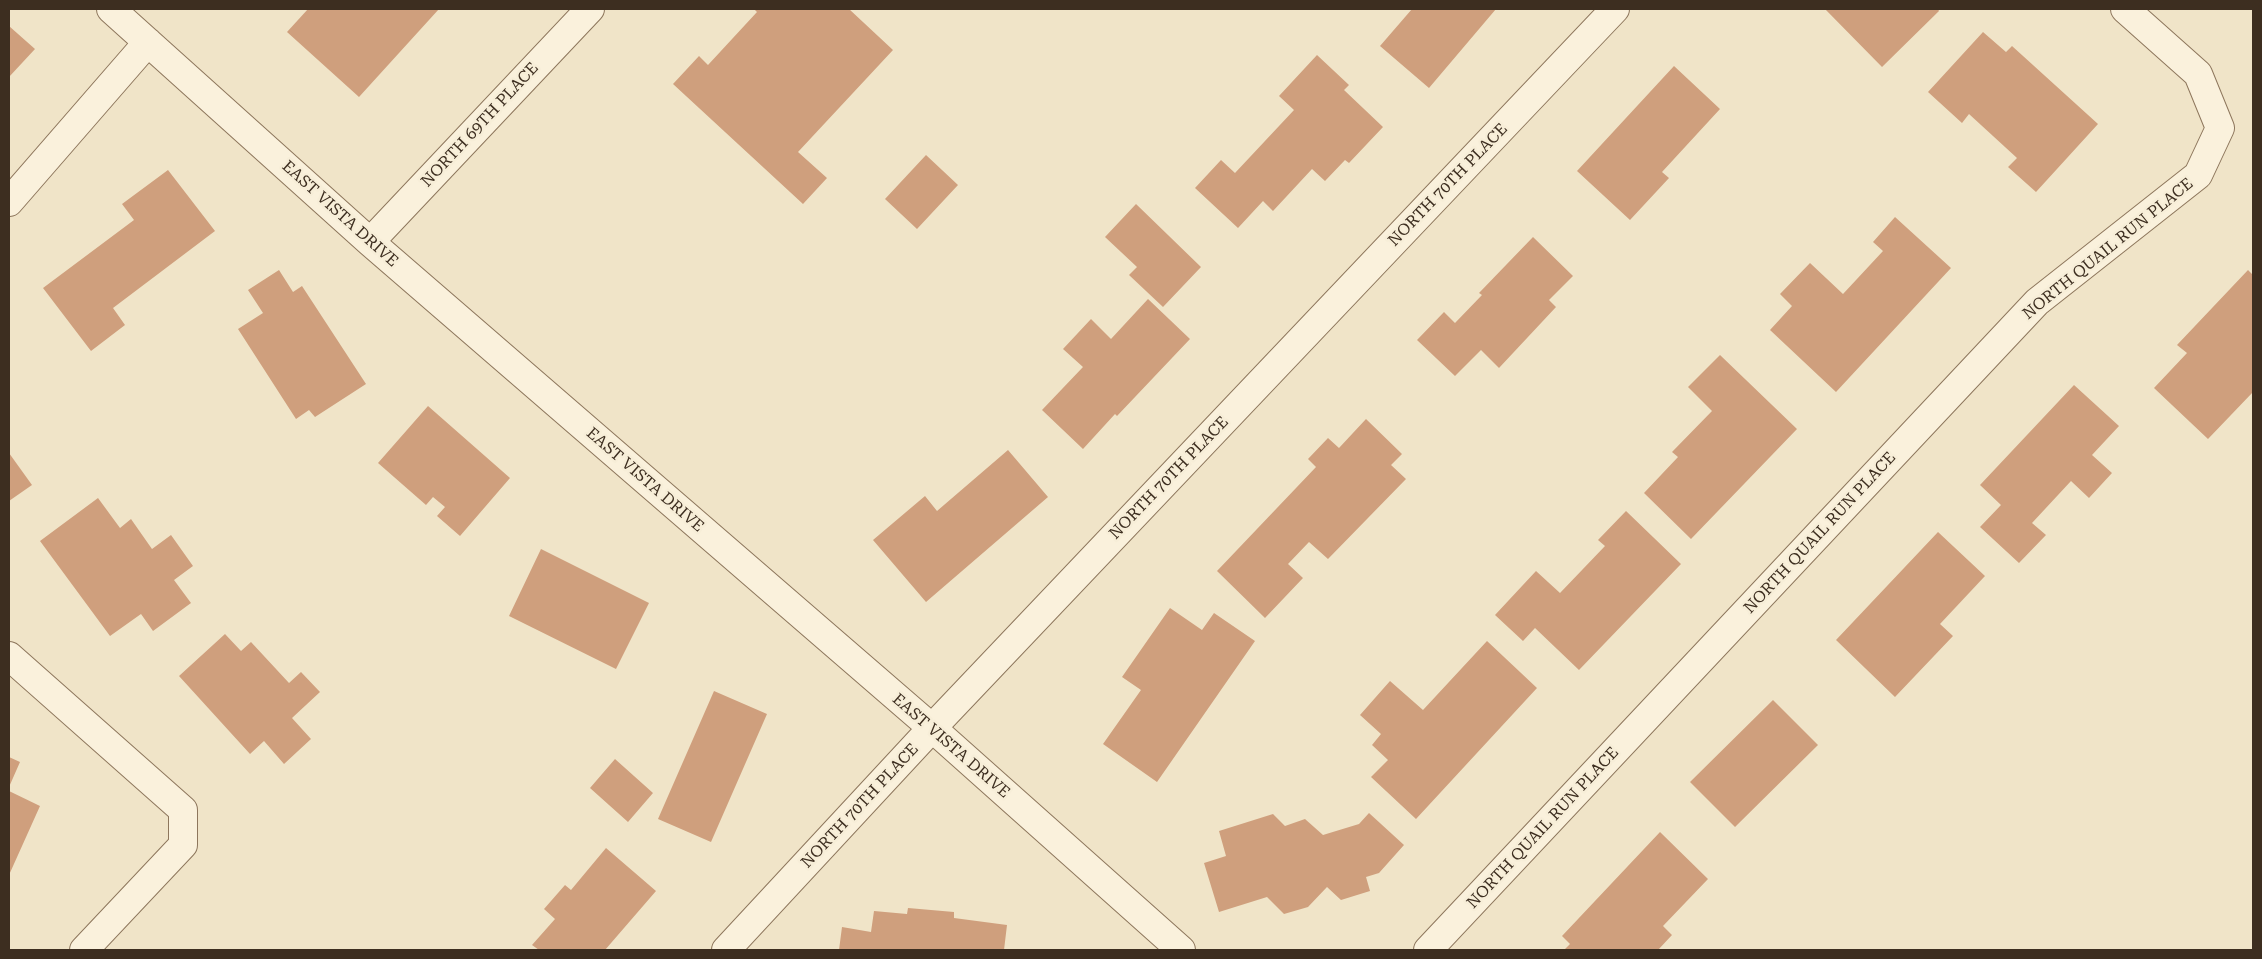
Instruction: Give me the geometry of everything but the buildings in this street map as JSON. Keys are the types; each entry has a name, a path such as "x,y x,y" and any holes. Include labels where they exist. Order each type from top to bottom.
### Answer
{"street":[{"name":"EAST VISTA DRIVE","path":"111,9 370,242 932,728 1181,950"},
{"name":"NORTH 69TH PLACE","path":"370,242 590,9"},
{"name":"NORTH 70TH PLACE","path":"726,950 932,728 1615,9"},
{"name":"NORTH QUAIL RUN PLACE","path":"1428,950 2037,302 2198,176 2220,128 2198,74 2125,9"},
{"path":"9,202 148,42"},
{"path":"9,656 183,810 183,845 84,950"}]}
